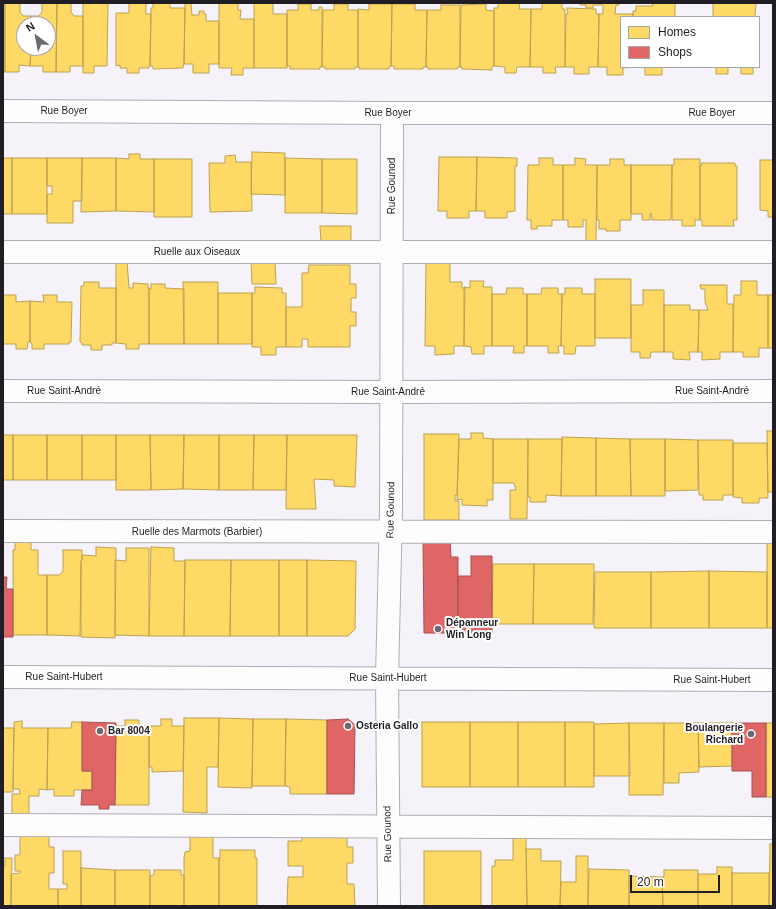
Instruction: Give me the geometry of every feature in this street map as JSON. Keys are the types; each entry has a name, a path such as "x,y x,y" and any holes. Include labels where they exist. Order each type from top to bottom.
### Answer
{"street":[{"name":"Rue Boyer","path":"3,111 773,113"},
{"name":"Rue Gounod","path":"389,906 387,825 387,678 390,531 392,113"},
{"name":"Ruelle aux Oiseaux","path":"3,252 773,252"},
{"name":"Rue Saint-André","path":"3,390 391,392 773,391"},
{"name":"Ruelle des Marmots (Barbier)","path":"3,531 773,532"},
{"name":"Rue Saint-Hubert","path":"3,677 773,680"},
{"path":"3,825 387,825 773,828"}],"building: Homes":[{"path":"3,3 5,3 5,72 3,72"},
{"path":"5,3 20,3 20,12 23,16 16,16 16,56 31,56 30,66 19,65 19,72 5,72"},
{"path":"42,3 57,3 56,72 43,72 43,66 30,66 31,56 56,56 56,16 39,16 42,12"},
{"path":"57,3 71,3 71,12 74,16 83,16 83,66 70,66 70,72 56,72"},
{"path":"83,3 108,3 107,66 94,66 94,73 83,73"},
{"path":"129,3 146,3 146,14 151,14 150,66 149,68 139,68 139,73 127,73 127,68 120,68 120,65 116,66 116,13 129,13"},
{"path":"153,3 170,3 170,8 185,8 183,68 153,69 153,66 150,66 151,8 153,8"},
{"path":"185,3 191,3 192,15 199,15 199,11 204,11 204,14 206,14 206,21 219,21 219,64 209,64 209,73 193,73 193,64 184,64"},
{"path":"219,3 238,3 238,10 241,10 240,19 254,19 254,68 243,68 243,75 231,75 232,68 219,68"},
{"path":"254,3 273,3 273,14 287,14 287,68 254,68"},
{"path":"498,3 520,3 519,9 531,9 530,67 517,67 516,73 505,73 505,67 494,66 494,8 498,8"},
{"path":"542,3 562,3 562,9 565,9 565,67 555,67 556,73 543,73 543,67 530,67 531,9 542,9"},
{"path":"580,3 619,3 619,5 616,5 615,14 633,14 633,16 620,16 620,68 623,68 623,75 607,75 607,67 598,67 599,14 603,14 603,5 593,5 593,8 586,8 586,5 580,5"},
{"path":"652,3 675,3 675,16 633,16 633,11 636,11 636,6 653,6"},
{"path":"713,3 756,3 755,16 713,16"},
{"path":"298,4 311,4 311,10 319,10 319,7 322,7 322,67 320,66 320,69 290,69 290,66 287,66 287,10 298,10"},
{"path":"334,4 348,4 348,10 358,10 358,67 355,67 355,69 325,69 325,67 322,67 323,10 334,10"},
{"path":"369,4 392,4 391,66 389,69 359,69 360,67 358,67 358,9 369,10"},
{"path":"392,4 415,4 415,10 427,10 426,67 423,67 423,69 394,69 394,66 391,66"},
{"path":"486,4 486,10 494,11 494,66 492,67 492,70 462,69 462,67 460,67 461,5"},
{"path":"441,5 460,5 460,67 457,69 428,69 428,67 426,67 427,10 441,10"},
{"path":"567,8 596,9 596,14 599,14 598,67 589,67 589,74 574,74 574,67 565,67 566,14 568,14"},
{"path":"645,68 662,68 662,75 645,75"},
{"path":"716,68 728,68 728,74 716,74"},
{"path":"741,68 753,68 753,74 741,74"},
{"path":"252,152 285,153 285,195 251,194"},
{"path":"129,154 140,154 140,159 154,159 154,212 116,211 116,158 129,159"},
{"path":"235,155 236,162 251,162 252,211 210,212 209,163 225,163 225,156"},
{"path":"439,157 477,157 476,211 469,211 469,218 447,218 447,211 438,211"},
{"path":"477,157 517,158 517,166 515,166 515,211 507,212 507,218 485,218 485,211 476,211"},
{"path":"3,158 12,158 12,214 3,214"},
{"path":"12,158 47,158 47,214 12,214"},
{"path":"47,158 82,158 82,201 73,201 73,223 47,223 47,194 52,194 52,186 47,186"},
{"path":"82,158 116,158 116,211 81,212"},
{"path":"285,158 322,159 322,213 285,213"},
{"path":"539,158 553,158 553,165 563,165 563,220 552,220 552,226 537,226 537,229 531,229 531,220 527,220 528,165 539,165"},
{"path":"575,158 586,159 585,165 597,165 596,242 586,242 586,220 583,220 583,227 568,227 568,220 563,220 563,165 575,165"},
{"path":"154,159 192,159 192,217 154,217"},
{"path":"322,159 357,159 357,214 322,213"},
{"path":"610,159 624,159 624,165 631,165 631,220 620,220 620,231 606,231 606,229 599,229 599,220 597,220 597,165 610,165"},
{"path":"674,159 700,159 700,220 695,220 695,226 682,226 682,220 672,220 672,165 674,165"},
{"path":"760,160 773,160 773,217 768,217 768,211 760,210"},
{"path":"702,163 735,163 735,166 737,166 737,220 733,220 734,226 702,226 702,220 700,220 700,165 701,166"},
{"path":"631,165 672,165 671,220 652,220 651,213 650,220 642,220 642,214 631,214"},
{"path":"320,226 351,226 351,242 321,242"},
{"path":"251,260 275,260 276,284 252,284"},
{"path":"426,260 450,260 450,282 462,282 462,288 465,288 464,346 454,346 454,354 435,355 435,346 425,346"},
{"path":"116,261 127,261 129,288 133,288 133,283 148,284 149,344 139,344 139,349 126,349 126,344 116,343"},
{"path":"309,265 350,265 350,284 356,284 356,298 351,298 351,312 356,312 356,326 350,326 350,347 308,347 308,339 302,339 302,347 286,347 286,307 302,307 302,273 308,273"},
{"path":"595,279 631,279 631,338 595,338"},
{"path":"470,281 484,281 483,287 492,287 492,346 484,346 484,354 472,354 471,347 464,346 464,287 470,288"},
{"path":"741,281 757,281 757,295 768,295 768,348 759,348 759,357 743,357 743,352 733,352 734,295 741,295"},
{"path":"84,282 99,282 99,288 116,288 116,343 112,343 112,345 102,345 102,350 91,350 91,345 82,345 80,342 81,286 84,286"},
{"path":"183,282 218,282 218,344 184,344"},
{"path":"151,284 165,284 165,288 184,289 184,344 149,344 149,288 151,289"},
{"path":"700,285 727,285 727,304 733,304 733,352 720,352 720,359 702,360 702,352 698,352 699,310 708,310 705,302 705,289 701,289"},
{"path":"255,287 282,288 282,293 286,293 286,347 276,347 276,355 261,355 261,347 252,347 252,293 255,293"},
{"path":"507,288 523,288 523,294 527,294 527,346 524,346 524,353 513,353 514,346 492,346 492,294 506,294"},
{"path":"542,288 558,288 558,294 562,294 561,346 558,346 559,353 548,353 548,346 527,346 527,294 541,294"},
{"path":"565,288 582,288 582,294 595,294 595,346 576,346 575,354 564,354 564,346 561,346 562,294 565,294"},
{"path":"643,290 664,290 664,352 651,352 650,358 640,358 640,352 631,352 631,305 643,305"},
{"path":"218,293 252,293 252,344 218,344"},
{"path":"3,295 16,295 16,302 30,301 30,342 28,342 27,349 16,349 16,344 3,344"},
{"path":"43,295 57,295 57,302 72,302 71,342 69,342 69,344 44,344 44,349 32,349 32,344 30,342 30,301 44,302"},
{"path":"768,295 773,295 773,348 768,348"},
{"path":"664,305 690,305 690,310 699,310 698,352 689,352 690,360 673,359 673,352 664,352"},
{"path":"767,431 773,431 773,492 768,492"},
{"path":"471,433 483,433 483,438 493,439 493,500 487,500 487,506 462,505 462,499 457,500 459,439 471,439"},
{"path":"424,434 459,434 457,495 455,495 455,501 459,501 459,520 424,520"},
{"path":"3,435 13,435 13,480 3,480"},
{"path":"13,435 47,435 47,480 13,480"},
{"path":"47,435 82,435 82,480 47,480"},
{"path":"82,435 116,435 116,480 82,480"},
{"path":"116,435 150,435 151,490 116,490"},
{"path":"150,435 184,435 183,489 151,490"},
{"path":"184,435 219,435 219,490 183,489"},
{"path":"219,435 254,435 253,490 219,490"},
{"path":"254,435 287,435 286,490 253,490"},
{"path":"287,435 357,435 355,487 334,486 334,480 314,479 316,509 286,509"},
{"path":"562,437 596,438 596,496 561,496"},
{"path":"596,438 630,439 631,496 596,496"},
{"path":"493,439 528,439 527,519 510,519 510,490 516,490 514,483 493,483"},
{"path":"528,439 562,439 561,496 546,495 546,502 530,502 530,497 528,497"},
{"path":"630,439 665,439 665,496 631,496"},
{"path":"665,439 698,440 698,490 665,491"},
{"path":"698,440 733,440 733,495 723,495 723,500 703,500 703,495 699,495"},
{"path":"733,443 767,443 768,498 759,498 759,503 742,503 742,498 733,497"},
{"path":"767,538 773,538 773,628 767,628"},
{"path":"15,540 31,540 31,550 38,550 38,575 47,575 47,635 13,635 13,550 15,550"},
{"path":"96,547 116,548 115,638 81,637 82,555 96,556"},
{"path":"151,547 174,548 174,561 185,561 184,636 149,636"},
{"path":"126,548 149,548 149,636 115,635 115,560 126,561"},
{"path":"63,550 82,550 80,636 47,635 47,575 59,575 63,571"},
{"path":"185,560 231,560 230,636 184,636"},
{"path":"231,560 279,560 279,636 230,636"},
{"path":"279,560 307,560 307,636 279,636"},
{"path":"307,560 356,561 355,629 348,636 307,636"},
{"path":"493,564 534,564 533,624 492,624"},
{"path":"534,564 594,564 593,624 533,624"},
{"path":"709,571 709,628 651,628 651,572"},
{"path":"709,571 767,572 767,628 709,628"},
{"path":"595,572 651,572 651,628 594,628"},
{"path":"184,718 219,718 218,767 207,767 207,813 183,812"},
{"path":"219,718 253,719 252,788 218,787"},
{"path":"161,719 172,719 172,726 184,726 183,771 152,772 152,767 149,767 149,726 161,726"},
{"path":"253,719 286,719 285,786 252,786"},
{"path":"286,719 327,720 327,794 290,794 290,787 285,786"},
{"path":"125,720 139,720 139,726 149,726 149,805 115,805 116,726 125,726"},
{"path":"22,721 22,728 48,728 47,790 39,789 39,796 29,796 29,817 12,817 12,794 20,794 19,789 13,789 14,722"},
{"path":"72,722 82,722 82,771 92,771 92,790 74,790 74,796 54,796 54,789 47,790 48,728 71,728"},
{"path":"422,722 470,722 470,787 422,787"},
{"path":"470,722 518,722 518,787 470,787"},
{"path":"518,722 565,722 565,787 518,787"},
{"path":"565,722 594,722 594,787 565,787"},
{"path":"629,723 630,776 594,776 594,724"},
{"path":"629,723 664,723 663,795 629,795"},
{"path":"664,723 698,723 699,772 679,773 679,783 664,783"},
{"path":"698,723 732,723 732,766 699,767"},
{"path":"766,723 773,723 773,797 766,797"},
{"path":"3,728 14,728 13,792 3,792"},
{"path":"190,834 213,834 213,858 219,858 219,906 184,906 184,858 185,852 190,851"},
{"path":"20,835 49,835 49,847 54,847 54,873 49,873 49,889 58,889 58,906 11,906 11,874 20,873 20,871 15,871 15,855 20,855"},
{"path":"302,835 347,835 347,847 353,847 353,863 347,863 347,884 354,884 355,906 287,906 288,877 303,877 303,866 288,866 288,841 302,841"},
{"path":"526,835 527,906 492,906 492,866 495,866 495,860 513,860 513,836"},
{"path":"770,844 773,844 773,906 769,906"},
{"path":"526,849 541,849 541,861 561,861 560,906 527,906"},
{"path":"220,850 255,850 255,858 257,858 257,906 219,906"},
{"path":"63,851 81,851 81,906 58,906 58,889 67,889 67,884 63,884"},
{"path":"424,851 481,851 481,906 424,906"},
{"path":"576,856 588,856 588,906 560,906 561,882 576,882"},
{"path":"5,858 12,858 11,906 3,906 3,866 5,866"},
{"path":"717,867 732,867 732,906 698,906 698,874 717,874"},
{"path":"81,868 115,870 115,906 81,906"},
{"path":"589,869 629,870 629,906 588,906"},
{"path":"115,870 150,870 150,906 115,906"},
{"path":"154,870 181,870 181,875 184,875 184,906 150,906 150,876 154,875"},
{"path":"664,870 698,870 698,906 663,906 662,877 664,876"},
{"path":"732,873 769,873 769,906 732,906"},
{"path":"629,876 662,877 663,906 629,906"}],"building: Shops":[{"path":"423,539 450,539 451,557 458,557 458,633 424,633"},
{"path":"471,556 492,556 492,633 458,633 458,576 471,576"},
{"path":"3,577 7,577 6,589 13,589 13,637 3,637"},
{"path":"348,719 355,725 354,794 327,794 327,720"},
{"path":"82,722 116,723 115,805 109,805 109,809 99,809 99,805 81,805 82,790 92,790 92,771 82,771"},
{"path":"732,723 766,723 766,797 752,797 752,771 732,771"}],"place":[{"name":"Dépanneur Win Long","path":"438,629"},
{"name":"Osteria Gallo","path":"348,726"},
{"name":"Bar 8004","path":"100,731"},
{"name":"Boulangerie Richard","path":"751,734"}]}
